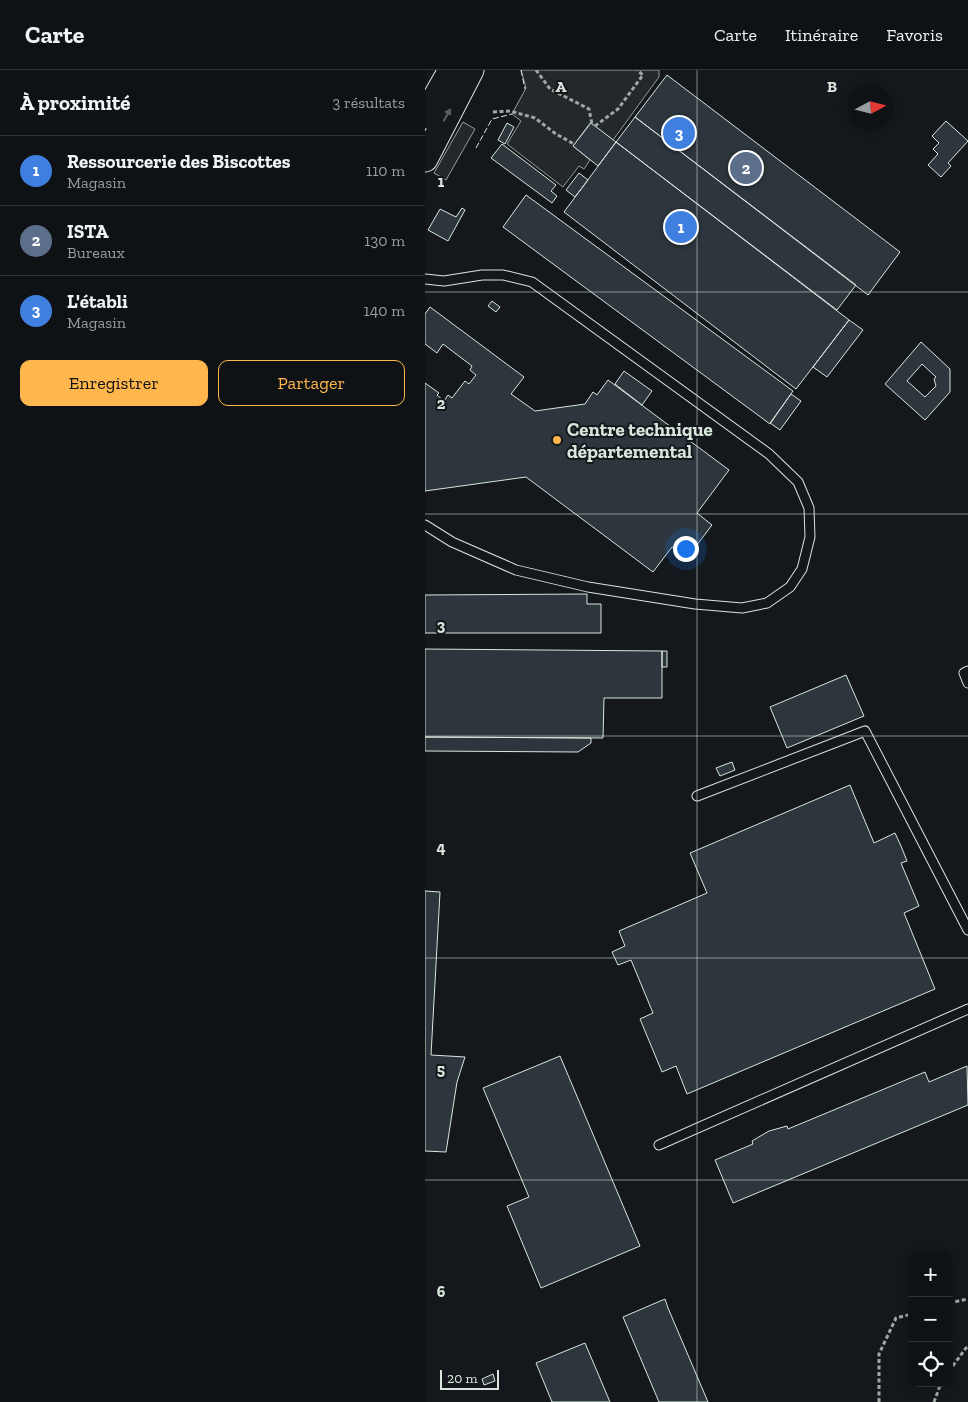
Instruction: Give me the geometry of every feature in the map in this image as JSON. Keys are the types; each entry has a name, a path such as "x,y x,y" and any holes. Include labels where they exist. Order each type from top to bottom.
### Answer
{"main road":[{"path":"425,116 451,70"},
{"path":"425,158 471,70"}],"lane":[{"path":"425,279 443,281 482,275 503,275 533,282 769,454 798,482 809,508 810,537 802,569 790,587 767,603 743,608 695,604 588,586 516,570 452,542 425,525"},
{"path":"968,671 964,673 968,683"},
{"path":"697,796 865,731 968,930"},
{"path":"659,1146 968,1009"}],"path":[{"path":"537,70 551,88 589,110 594,125 618,109 643,75 637,70"},
{"path":"493,112 510,111 535,118 556,134 574,144"},
{"path":"953,1302 968,1299"},
{"path":"879,1402 879,1354 897,1318 908,1315"},
{"path":"953,1365 965,1348 968,1347"},
{"path":"934,1402 940,1387"}],"shaded area":[{"path":"521,70 659,70 659,77 613,140 590,123 573,146 590,160 584,169 579,166 563,187 507,144 521,121 512,114 526,88"},
{"path":"463,122 475,129 446,180 434,173"}],"building":[{"path":"667,75 900,252 868,295 635,117"},
{"path":"635,117 856,285 837,310 616,142"},
{"path":"946,121 968,141 948,163 951,166 941,177 928,165 938,154 933,149 939,143 932,136"},
{"path":"507,123 514,127 505,144 498,140"},
{"path":"591,123 616,142 598,166 573,146"},
{"path":"616,142 849,320 796,389 564,212"},
{"path":"502,144 556,185 551,191 557,196 552,203 491,158"},
{"path":"579,173 588,180 575,197 566,190"},
{"path":"526,195 793,391 770,424 503,227"},
{"path":"462,208 465,210 448,241 428,230 440,209 456,217"},
{"path":"492,301 500,307 496,312 488,306"},
{"name":"Centre technique départemental","path":"430,307 524,377 511,394 535,411 585,404 593,392 597,395 608,380 729,470 697,513 712,525 687,558 672,547 653,572 526,477 425,491 425,383 439,393 437,395 444,401 448,395 452,398 465,381 469,384 476,375 470,370 472,366 443,344 437,353 425,344 425,314"},
{"path":"849,320 863,330 827,377 813,367"},
{"path":"921,342 950,369 950,392 925,420 885,384","holes":["922,364 936,377 934,379 936,386 925,397 907,381"]},
{"path":"624,371 652,391 642,405 615,384"},
{"path":"791,394 801,401 780,430 770,423"},
{"path":"587,594 587,604 601,604 601,633 425,633 425,595"},
{"path":"425,649 662,651 662,698 604,698 603,738 425,737"},
{"path":"662,651 667,651 667,667 662,667"},
{"path":"846,675 864,716 787,748 770,707"},
{"path":"425,737 591,738 591,743 578,752 425,751"},
{"path":"732,762 735,770 720,776 716,768"},
{"path":"850,785 874,843 895,833 901,846 907,861 901,863 919,906 904,913 935,989 687,1094 676,1066 662,1072 640,1019 653,1013 631,960 618,965 612,952 625,946 619,931 707,893 690,853"},
{"path":"425,891 440,892 431,1055 465,1057 457,1082 446,1152 425,1151"},
{"path":"560,1056 640,1246 541,1288 507,1206 529,1197 483,1088"},
{"path":"967,1066 968,1105 733,1203 715,1160 753,1144 752,1141 769,1131 787,1126 788,1129 925,1072 929,1082"},
{"path":"665,1299 708,1402 659,1402 623,1317"},
{"path":"585,1343 610,1402 552,1402 536,1363"},
{"path":"493,1374 495,1381 484,1385 482,1379"}],"fence":[{"path":"521,70 525,89"},
{"path":"476,148 492,119 512,114"}],"place":[{"name":"L'établi","path":"679,133"},
{"name":"ISTA","path":"746,168"},
{"name":"Ressourcerie des Biscottes","path":"681,227"},
{"name":"Centre technique départemental","path":"557,440"}]}
